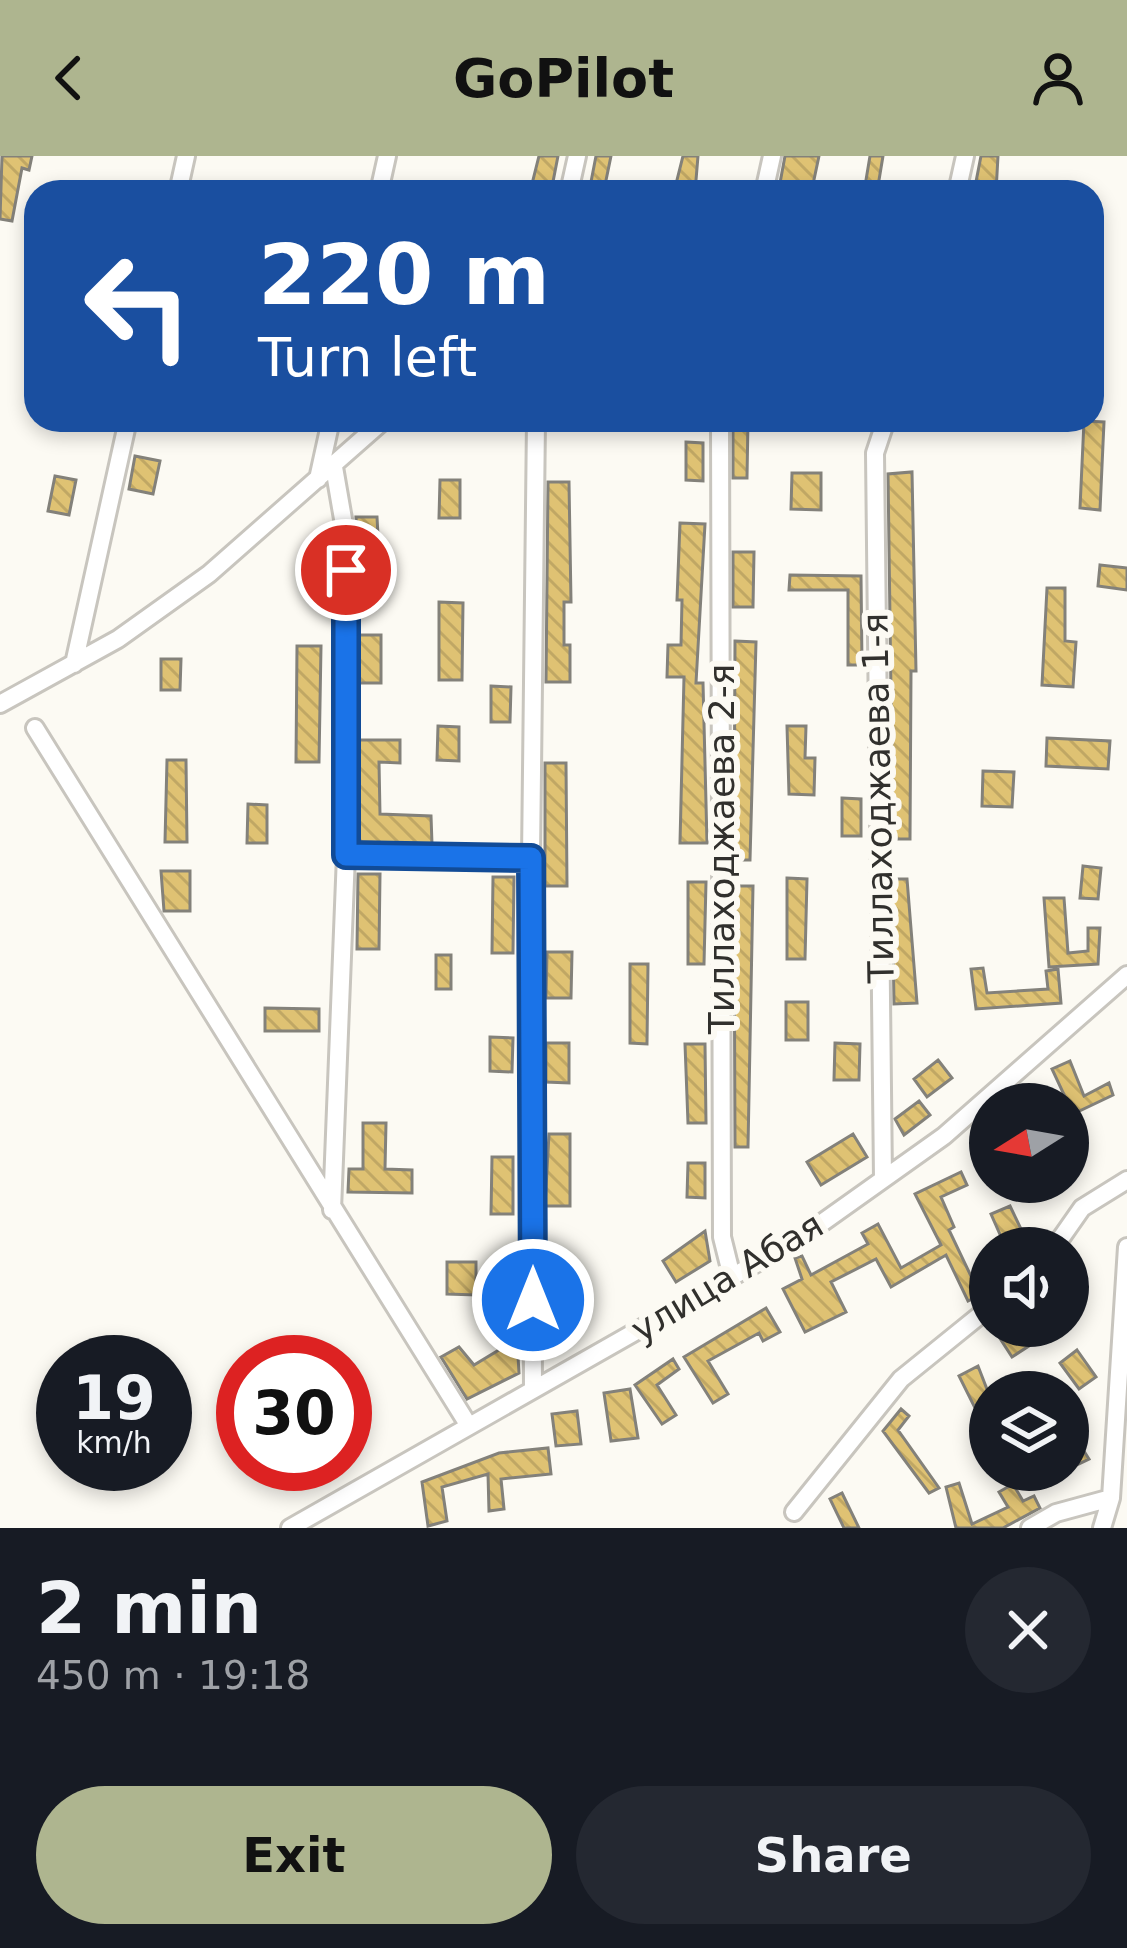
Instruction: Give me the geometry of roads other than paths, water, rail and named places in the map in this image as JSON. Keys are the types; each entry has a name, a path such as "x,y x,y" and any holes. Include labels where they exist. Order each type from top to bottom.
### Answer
{"street":[{"path":"74,664 125,432"},
{"path":"318,480 328,432"},
{"path":"0,704 74,664 209,574 371,432"},
{"path":"533,1389 536,432"},
{"name":"Тиллаходжаева 2-я","path":"720,432 722,1237 732,1276"},
{"name":"Тиллаходжаева 1-я","path":"882,432 875,453 883,1179"},
{"path":"332,1211 346,855 347,542 334,467"},
{"path":"35,728 469,1426"},
{"path":"346,855 531,858"},
{"name":"улица Абая","path":"290,1528 802,1237 944,1136 1127,975"},
{"path":"1069,1227 1082,1208 1127,1180"},
{"path":"1102,1528 1111,1498 1127,1246"},
{"path":"794,1512 901,1379 969,1324"},
{"path":"1030,1528 1056,1513 1111,1498"}]}
